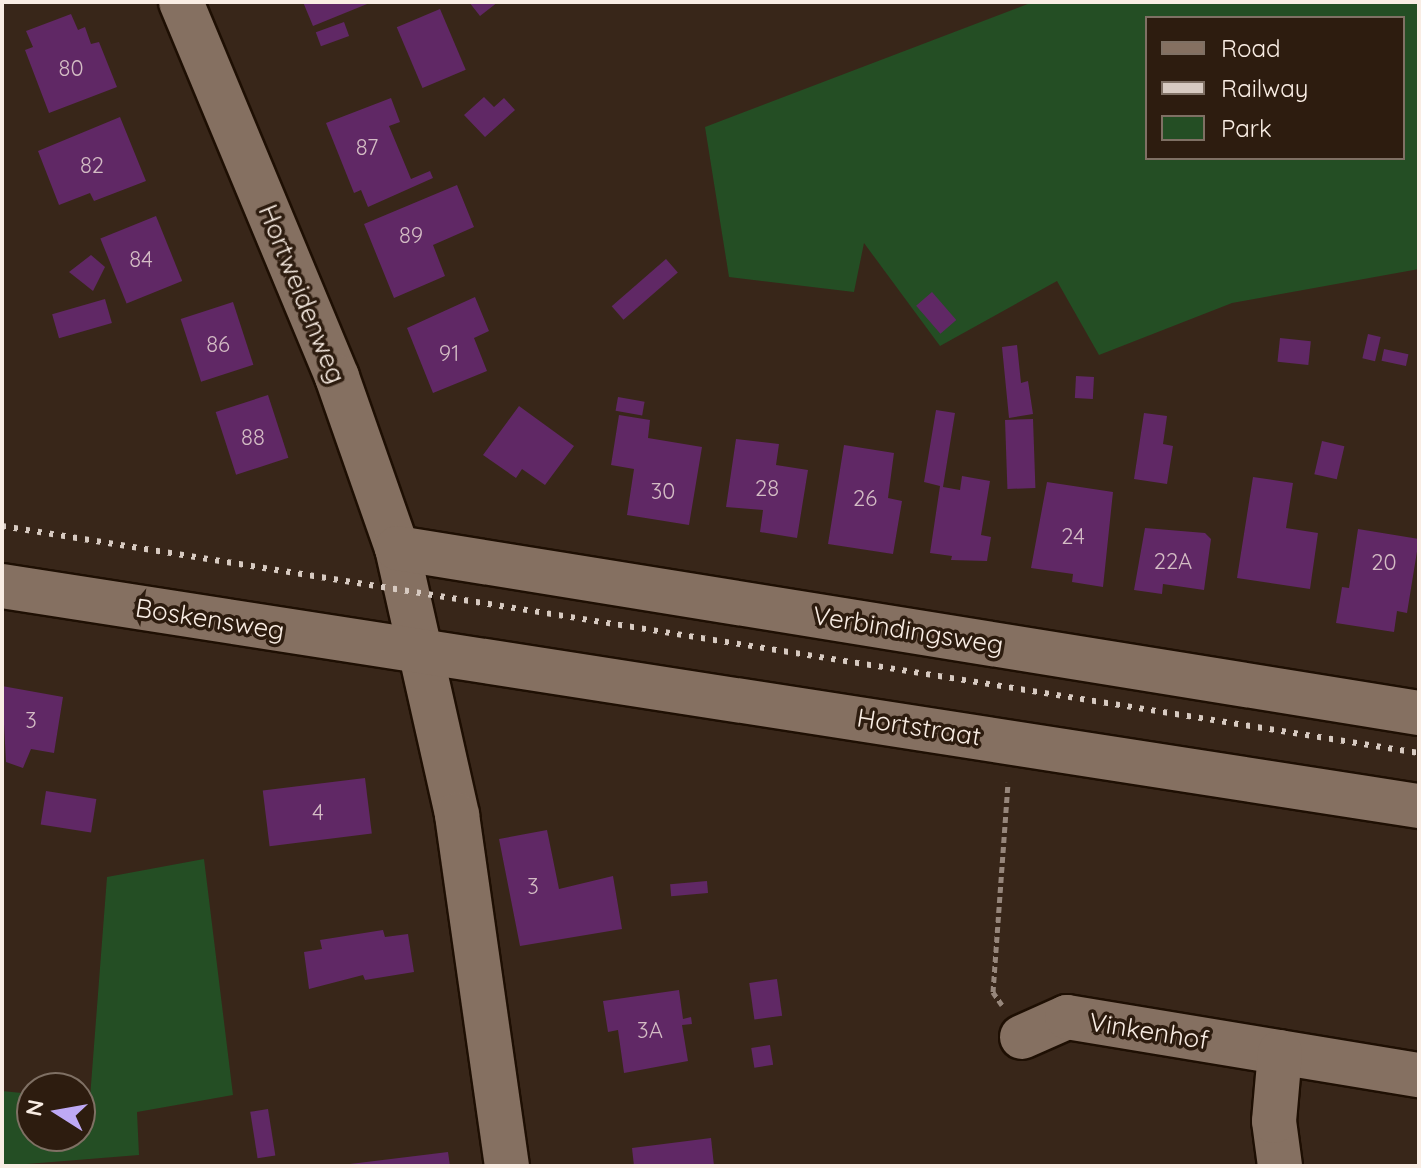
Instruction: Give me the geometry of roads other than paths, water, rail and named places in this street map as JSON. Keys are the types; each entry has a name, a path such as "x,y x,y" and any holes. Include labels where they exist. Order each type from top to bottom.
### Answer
{"street":[{"name":"Hortweidenweg","path":"181,2 337,377 397,548 419,648"},
{"name":"Verbindingsweg","path":"397,548 1419,713"},
{"name":"Boskensweg","path":"2,586 419,648"},
{"path":"419,648 457,815 507,1166"},
{"name":"Hortstraat","path":"419,648 1419,806"},
{"path":"429,693 474,677 1010,762"},
{"name":"Vinkenhof","path":"1022,1037 1067,1017 1419,1075"},
{"path":"1280,1052 1274,1121 1280,1166"}],"railway":[{"path":"2,526 1419,753"}]}
